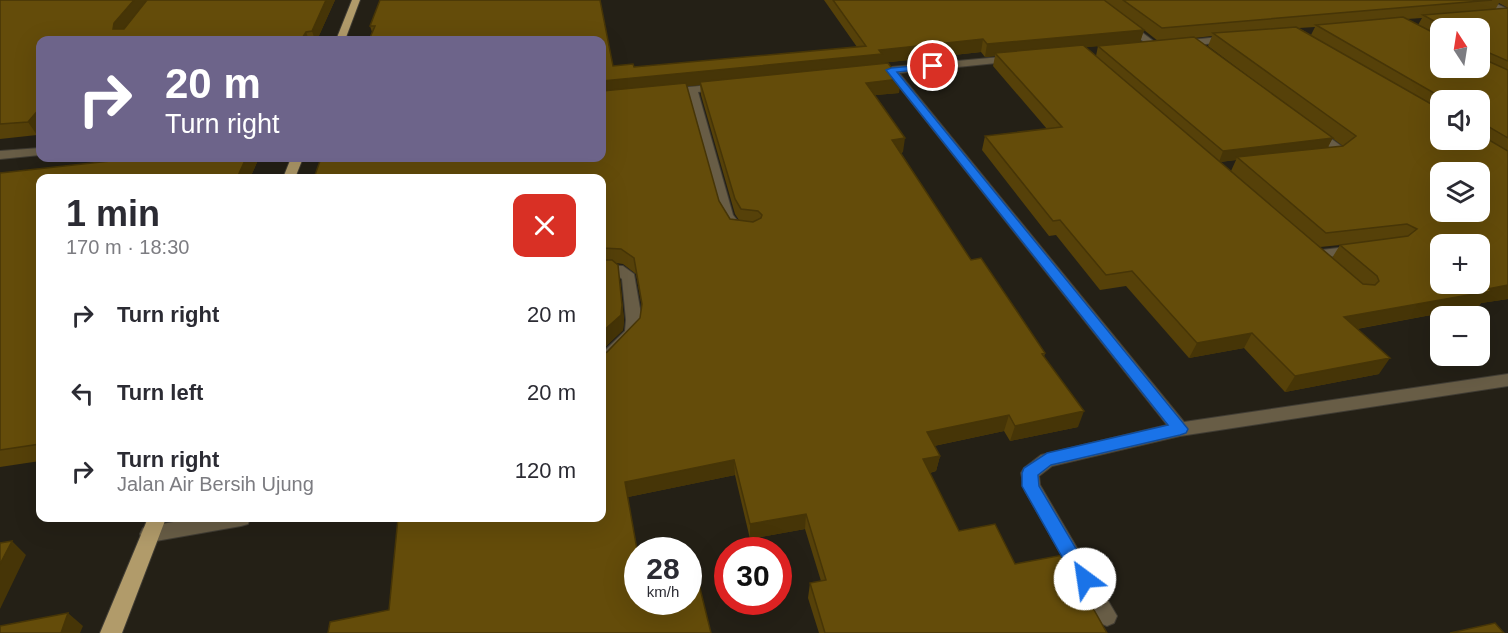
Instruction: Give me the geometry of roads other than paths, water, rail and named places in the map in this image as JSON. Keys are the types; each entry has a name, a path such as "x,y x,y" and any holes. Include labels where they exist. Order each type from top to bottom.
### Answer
{"main road":[{"path":"342,36 356,0"},
{"path":"111,633 154,526"}],"street":[{"path":"1093,0 1155,46"},
{"path":"1481,0 1508,14"},
{"path":"1486,17 1508,14"},
{"path":"1134,48 1237,38"},
{"path":"1193,42 1212,56"},
{"path":"867,73 1026,58"},
{"path":"891,70 1180,429"},
{"path":"658,93 727,87"},
{"path":"692,90 727,215 736,229 753,231"},
{"path":"1307,125 1340,150 1335,154 1313,157"},
{"path":"0,169 6,155 36,152"},
{"path":"1329,268 1309,251 1366,248"},
{"path":"606,269 618,269 629,277 634,320 632,333 606,358"},
{"path":"1107,616 1030,486 1030,473 1047,460 1180,429 1508,380"},
{"path":"154,526 198,522"}]}
